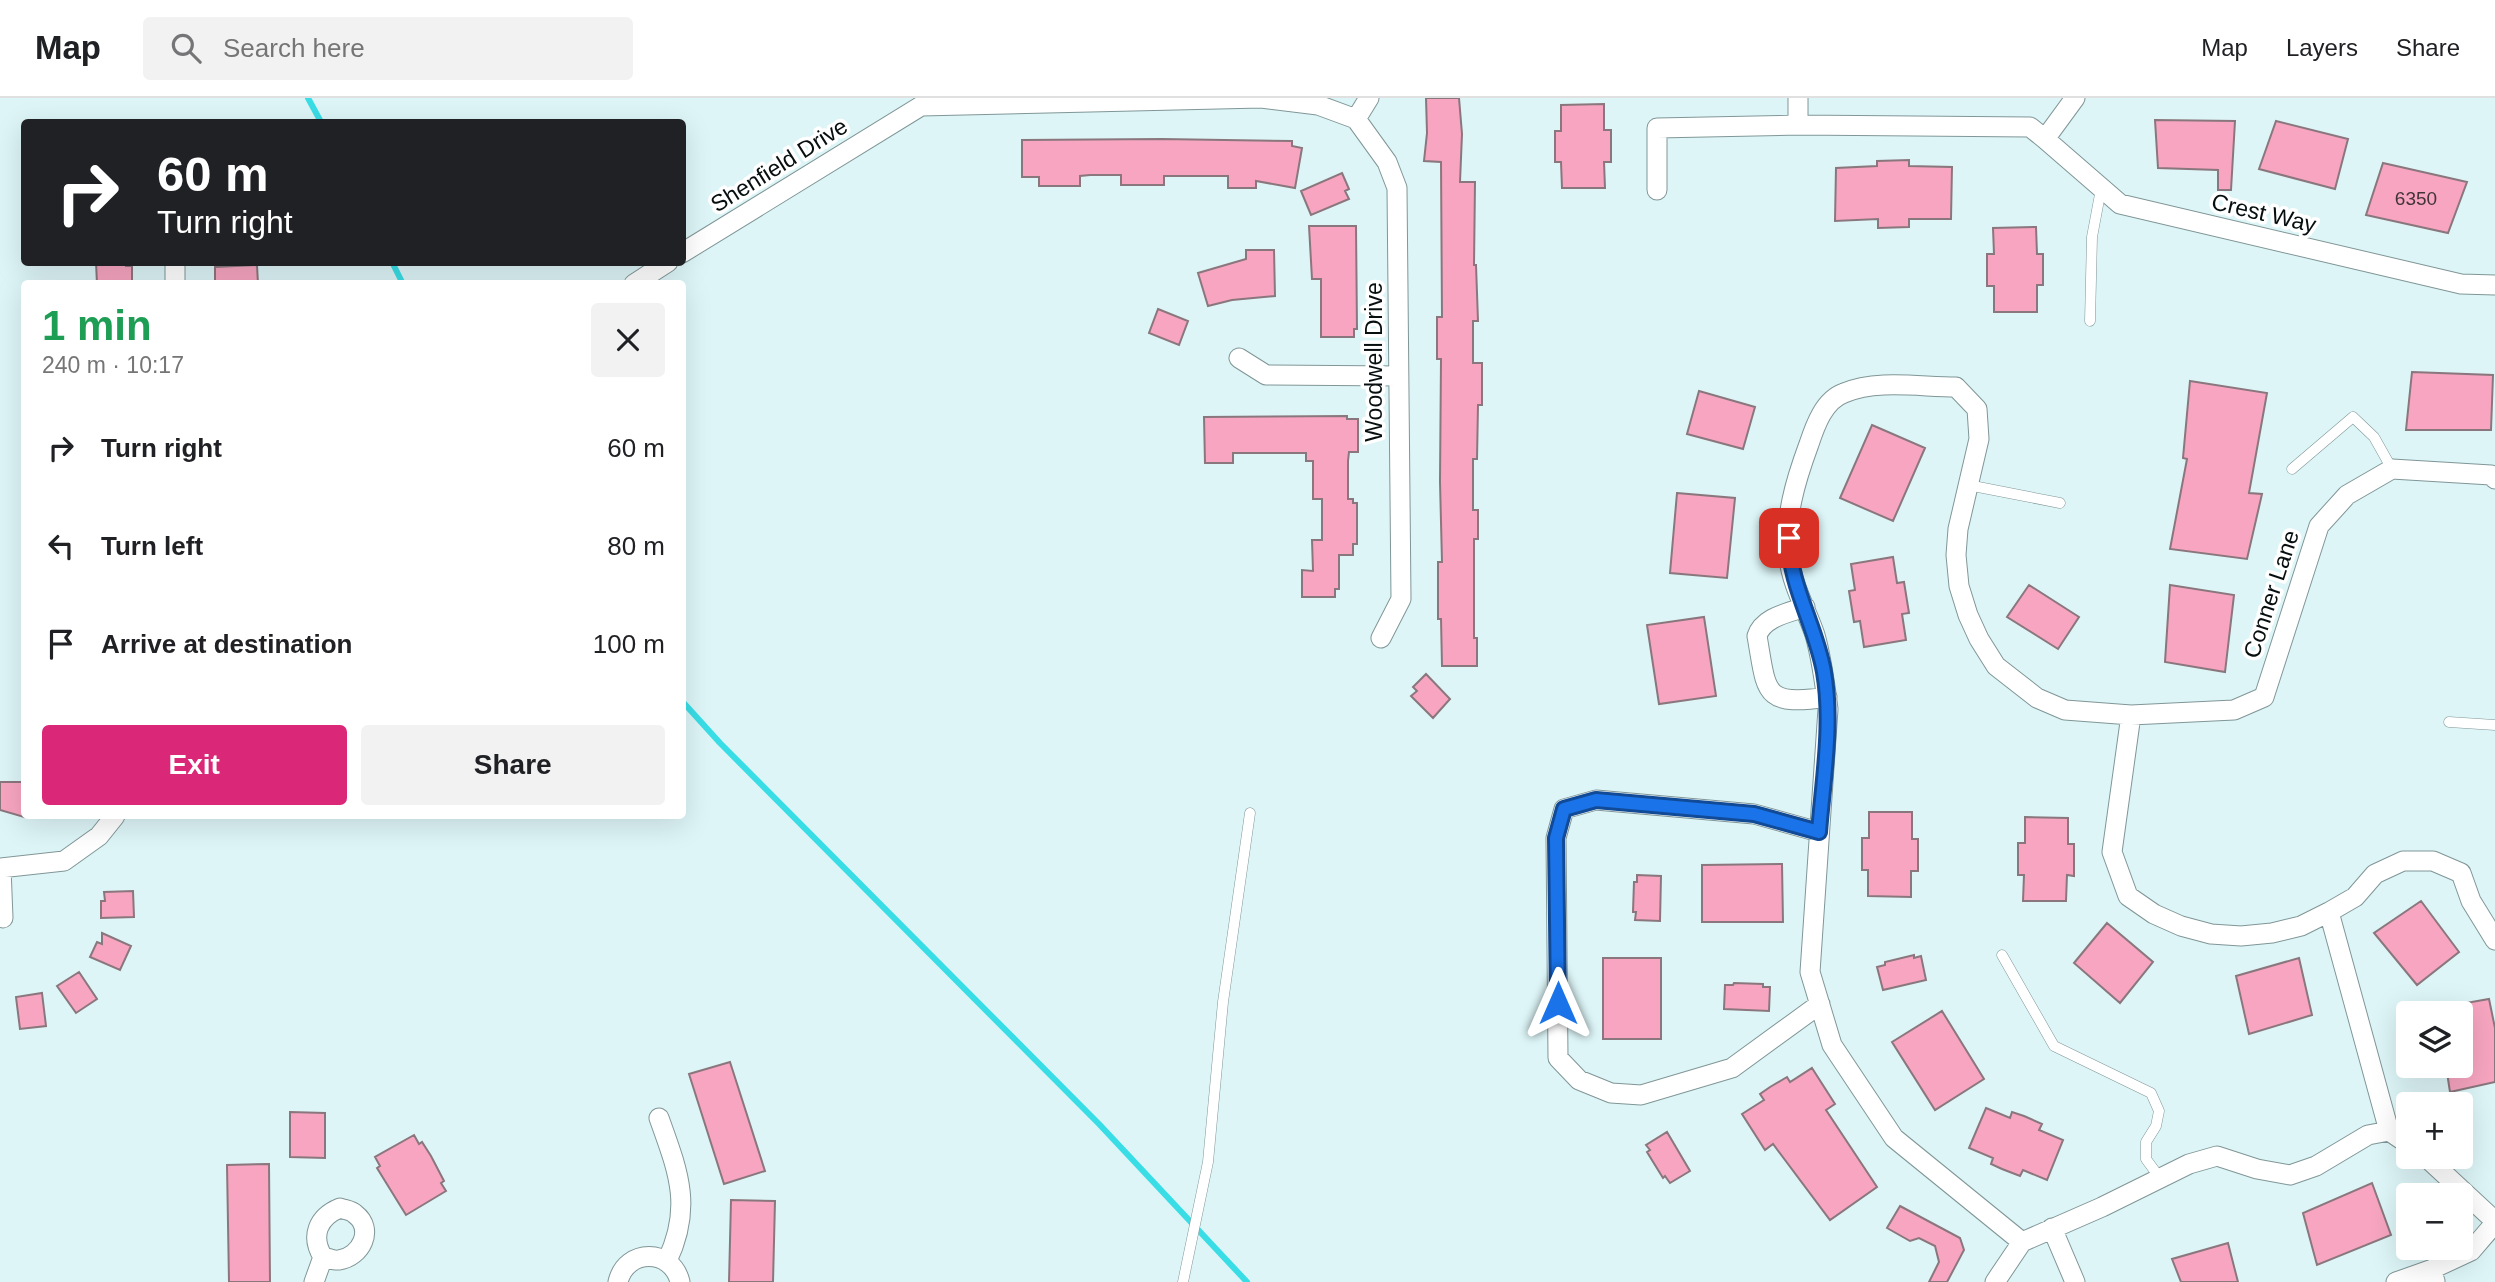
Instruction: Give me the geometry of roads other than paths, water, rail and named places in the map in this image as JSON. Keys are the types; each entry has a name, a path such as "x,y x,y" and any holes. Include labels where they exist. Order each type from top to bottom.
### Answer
{"street":[{"name":"Shenfield Drive","path":"686,251 921,106 1261,98 1318,105 1356,120"},
{"path":"1356,120 1369,98"},
{"path":"1798,98 1798,125"},
{"path":"2045,139 2074,98"},
{"name":"Woodwell Drive","path":"1356,120 1387,162 1397,188 1401,598 1381,638"},
{"name":"Crest Way","path":"1657,190 1657,128 1798,125 2030,127 2120,204 2461,285 2495,285"},
{"path":"640,280 662,266"},
{"path":"1238,358 1266,375 1399,376"},
{"name":"Conner Lane","path":"2022,1242 1894,1138 1832,1045 1810,972 1826,740 1826,697 1824,671 1789,561 1788,515 1795,483 1814,428 1828,404 1841,393 1862,387 1956,387 1977,409 1979,439 1958,529 1956,555 1959,586 1979,639 1996,666 2037,698 2065,710 2131,715 2234,710 2264,697 2319,526 2347,495 2392,469"},
{"path":"2392,469 2491,475 2495,479"},
{"path":"1805,607 1771,619 1759,628 1757,636 1766,688 1775,696 1786,700 1826,697"},
{"path":"2131,715 2112,852 2128,896 2154,914 2182,926 2221,934 2241,936 2272,933 2301,926 2329,912 2356,897 2375,874 2403,861 2433,861 2461,873 2471,901 2495,940"},
{"path":"1819,832 1754,814 1596,800 1564,809 1556,838 1558,1058 1579,1080 1611,1093 1641,1095 1732,1068 1820,1004"},
{"path":"3,918 0,868 64,861 99,836 113,819"},
{"path":"2329,912 2389,1131 2396,1136"},
{"path":"659,1118 678,1169 681,1220 667,1261"},
{"path":"1995,1282 2022,1242 2189,1164 2217,1156 2256,1169 2290,1175 2316,1166 2368,1135 2389,1131"},
{"path":"2396,1282 2433,1276 2471,1251 2495,1222 2439,1169"},
{"path":"2052,1228 2076,1282"},
{"path":"314,1282 323,1257"},
{"path":"618,1282 623,1269 639,1257 658,1257 667,1261 675,1268 680,1282"}],"lane":[{"path":"2090,321 2092,237 2101,188"},
{"path":"2292,468 2353,417 2374,437 2392,469"},
{"path":"1968,485 2060,503"},
{"path":"2449,722 2495,725"},
{"path":"1183,1282 1208,1161 1223,1002 1250,813"},
{"path":"2002,956 2054,1046 2151,1093 2159,1111 2156,1126 2146,1142 2146,1159 2161,1178"}],"waterway":[{"path":"308,98 319,119"},
{"path":"394,266 401,280"},
{"path":"686,705 720,743 1099,1124 1247,1282"}]}
